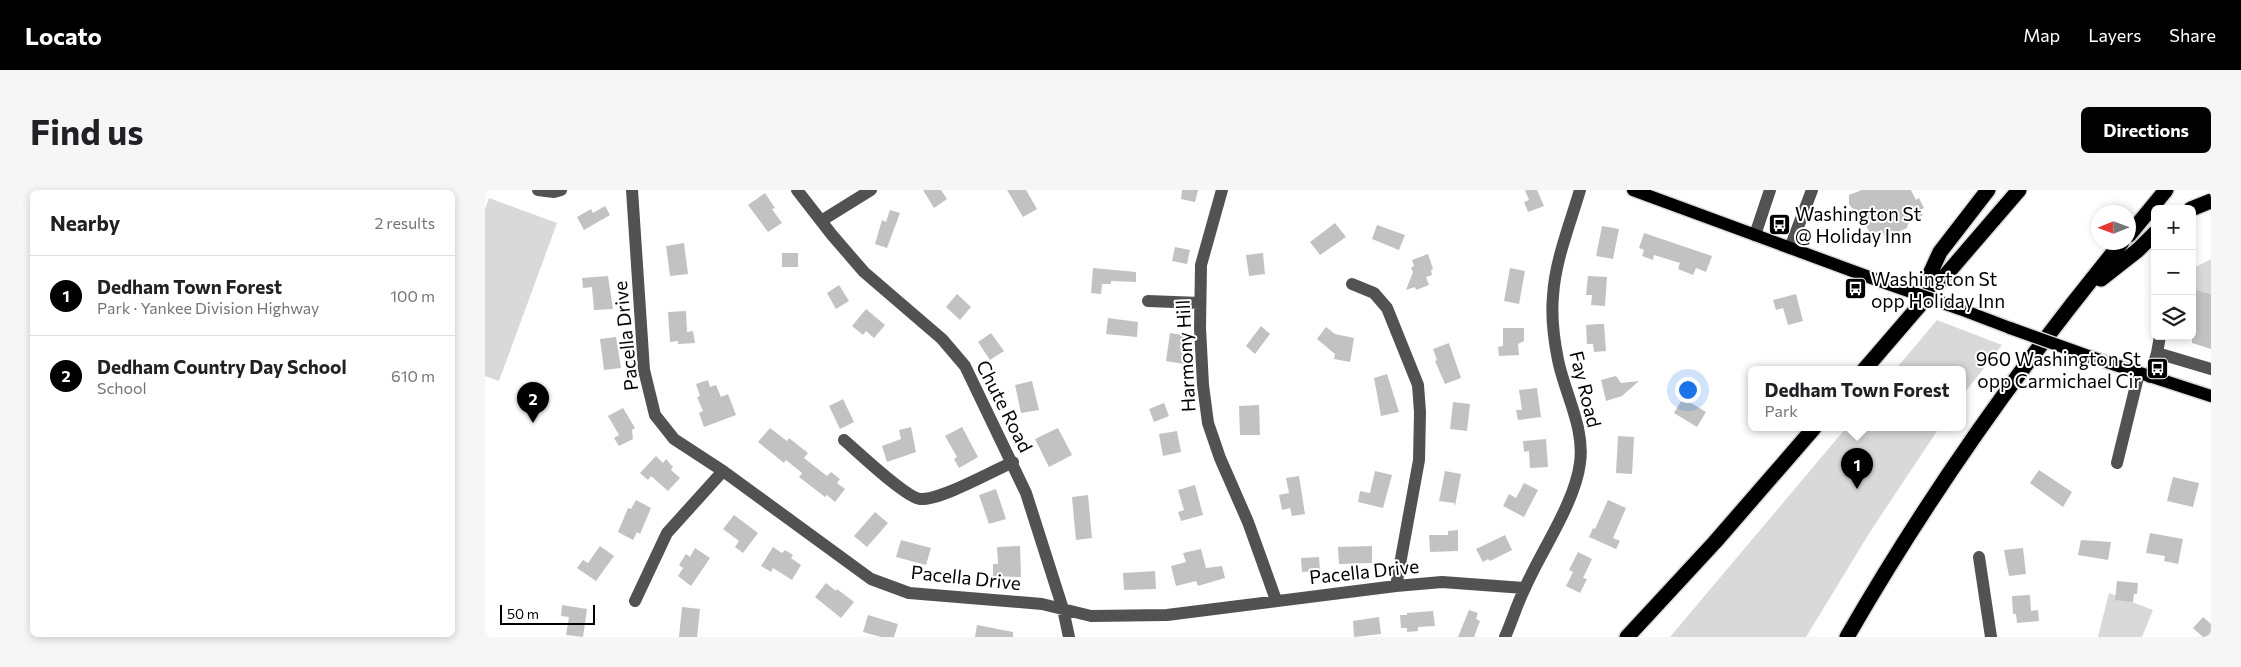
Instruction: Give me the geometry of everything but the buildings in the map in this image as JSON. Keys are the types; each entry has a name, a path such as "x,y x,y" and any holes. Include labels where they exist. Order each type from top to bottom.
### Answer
{"highway":[{"path":"1910,317 1940,252 1988,190"},
{"path":"1867,366 2019,190"},
{"path":"2136,227 2167,190"},
{"path":"2196,207 2211,202"},
{"path":"2082,293 2138,250 2151,237"},
{"path":"1847,637 1900,550 1972,442 2116,250"},
{"path":"1627,637 1715,542 1811,431"}],"main road":[{"path":"1633,190 2091,357 2211,396"}],"street":[{"path":"538,190 555,192 561,190"},
{"name":"Pacella Drive","path":"632,190 644,370 655,415 674,439 723,471 871,579 909,592 1042,604 1091,616 1167,615 1276,600 1442,582 1524,588"},
{"name":"Chute Road","path":"797,190 864,272 943,339 965,366 1027,493 1063,609 1069,637"},
{"path":"821,221 871,190"},
{"name":"Harmony Hill","path":"1222,190 1201,265 1200,303 1203,385 1208,423 1220,458 1248,522 1276,600"},
{"name":"Fay Road","path":"1505,637 1524,588 1571,496 1580,464 1580,442 1571,403 1558,362 1553,330 1553,296 1561,256 1579,190"},
{"path":"1755,235 1770,190"},
{"path":"1790,248 1812,190"},
{"path":"1352,284 1374,293 1387,308 1417,385 1420,412 1419,460 1396,586"},
{"path":"1148,302 1200,303"},
{"path":"2117,463 2145,375 2157,353 2159,340"},
{"path":"2157,353 2211,369"},
{"path":"844,440 905,492 919,499 934,498 1013,462"},
{"path":"635,601 667,533 723,471"},
{"path":"1979,557 1991,637"}],"shaded area":[{"path":"489,198 557,223 499,381 485,376 485,209"},
{"path":"2211,259 2211,294 2196,290 2196,267"},
{"path":"1937,320 2002,345 1966,391 1966,366 1898,366"},
{"path":"1843,431 1937,431 1870,532 1806,637 1670,637"},
{"path":"2109,593 2153,610 2142,637 2098,637"}],"place":[{"name":"Washington St @ Holiday Inn","path":"1779,224"},
{"name":"Washington St opp Holiday Inn","path":"1855,289"},
{"name":"960 Washington St opp Carmichael Cir","path":"2157,369"},
{"name":"Dedham Country Day School","path":"533,423"},
{"name":"Dedham Town Forest","path":"1857,489"}]}
